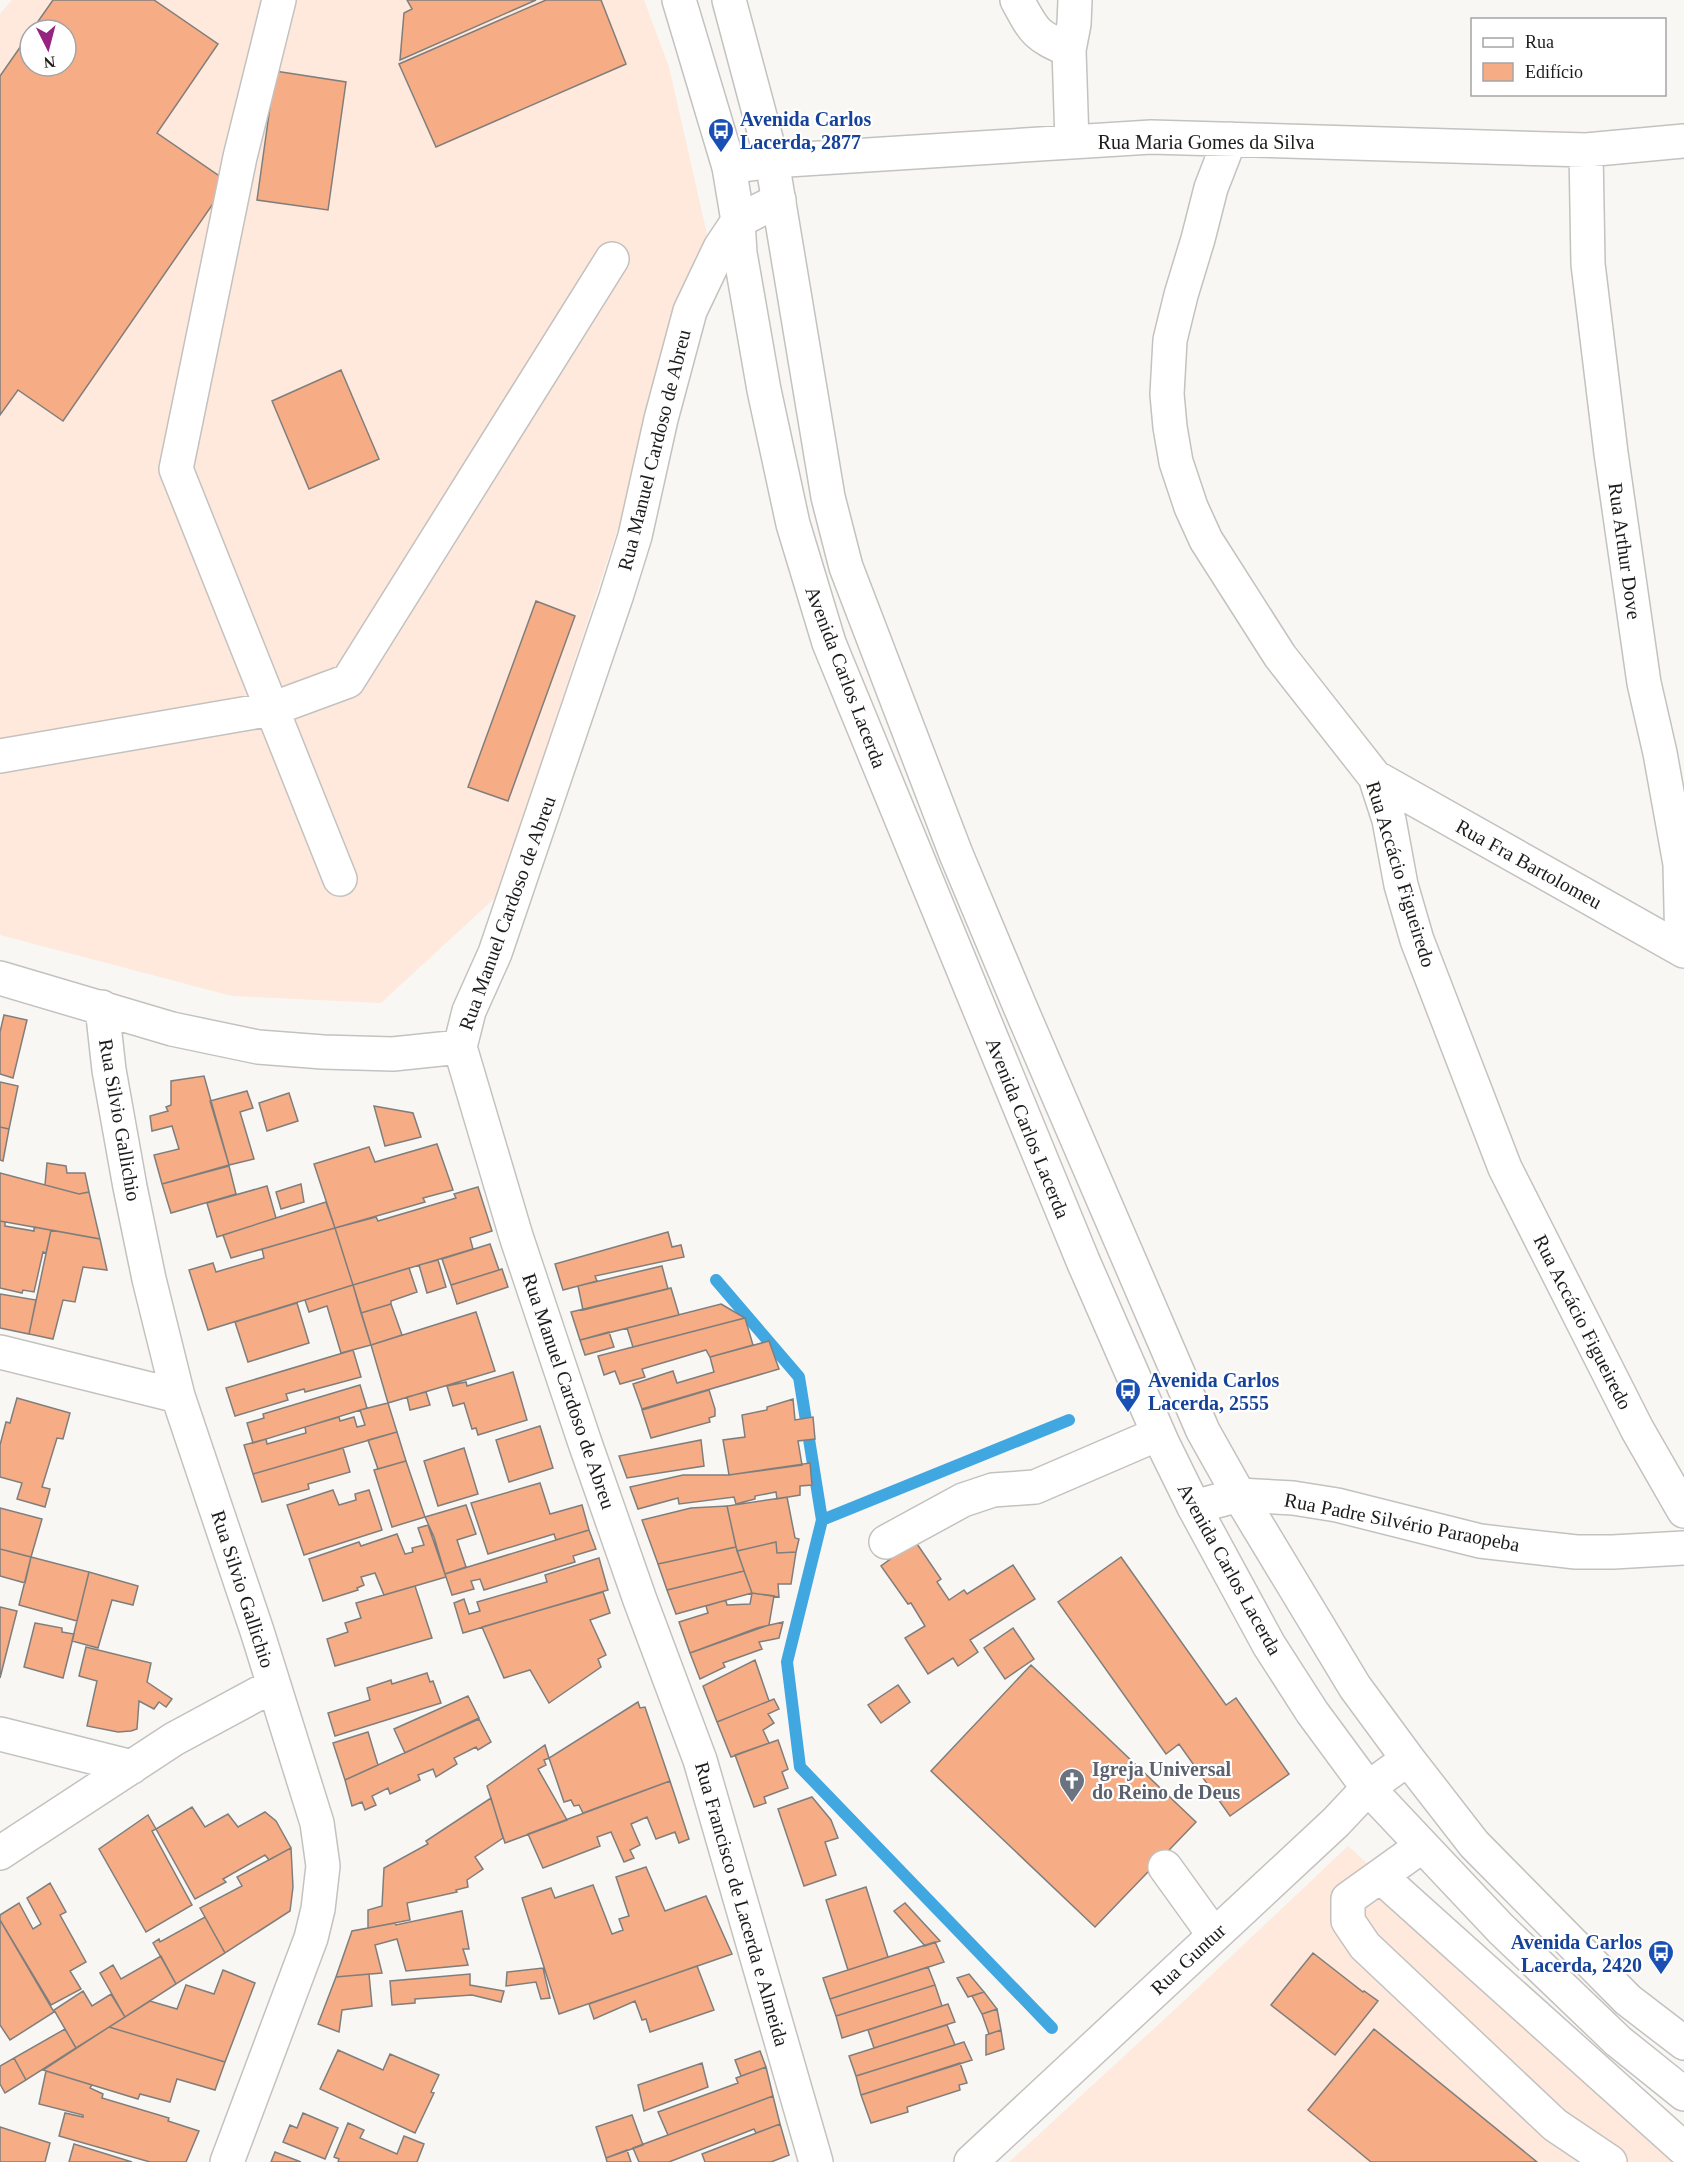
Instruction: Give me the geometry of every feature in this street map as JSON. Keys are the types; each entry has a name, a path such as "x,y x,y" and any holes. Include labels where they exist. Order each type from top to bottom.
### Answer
{"street":[{"path":"279,0 240,157 176,469 340,879"},
{"name":"Avenida Carlos Lacerda","path":"679,0 729,167 738,221 740,253 793,524 829,643 1078,1250 1158,1434 1194,1507 1269,1645 1312,1712 1368,1788 1501,1929 1618,2041 1684,2094"},
{"name":"Avenida Carlos Lacerda","path":"729,0 772,161 828,496 846,567 956,854 1203,1431 1355,1687 1474,1844 1628,2000 1684,2043"},
{"path":"1017,0 1032,27 1042,38 1069,50"},
{"path":"1072,142 1069,50 1075,0"},
{"name":"Rua Maria Gomes da Silva","path":"729,167 772,161 1151,137 1586,150 1684,141"},
{"name":"Rua Accácio Figueiredo","path":"1230,140 1211,188 1198,240 1180,295 1170,340 1167,394 1176,462 1198,524 1242,597 1280,657 1375,777 1389,820 1401,885 1417,940 1505,1168 1637,1429 1684,1511"},
{"name":"Rua Arthur Dove","path":"1586,150 1588,264 1611,453 1644,683 1680,864 1683,950"},
{"name":"Rua Manuel Cardoso de Abreu","path":"659,1649 563,1378 516,1236 459,1047 469,1011 495,953 616,597 634,536 661,419 690,311 720,248 738,221 778,200"},
{"path":"0,756 272,709 348,681 612,259"},
{"name":"Rua Fra Bartolomeu","path":"1375,777 1683,950"},
{"path":"0,978 102,1006 172,1029 258,1047 393,1054 459,1047"},
{"name":"Rua Silvio Gallichio","path":"102,1006 110,1070 130,1187 149,1279 178,1396 274,1685 316,1823 323,1866 318,1909 311,1938 227,2162"},
{"path":"0,1352 178,1396"},
{"path":"886,1542 963,1500 993,1490 1035,1487 1158,1434"},
{"name":"Rua Padre Silvério Paraopeba","path":"1194,1507 1239,1495 1293,1498 1326,1503 1480,1541 1575,1552 1684,1548"},
{"name":"Rua Francisco de Lacerda e Almeida","path":"659,1649 703,1770 816,2162"},
{"path":"0,1853 174,1739 274,1685"},
{"path":"0,1734 132,1767"},
{"name":"Rua Guntur","path":"970,2162 1336,1822 1368,1788 1408,1759"},
{"path":"1422,1846 1348,1899 1348,1921 1365,1946 1555,2125 1610,2162"},
{"path":"1165,1867 1214,1935"},
{"path":"1380,1876 1684,2149"}],"shaded area":[{"path":"12,0 644,0 669,67 710,247 498,895 381,1003 232,996 0,935 0,14"},
{"path":"1348,1846 1684,2146 1684,2162 1009,2162 1185,2000"}],"building":[{"path":"53,0 154,0 218,44 157,133 228,182 63,421 18,390 0,415 0,76 18,50 18,78 78,78 78,18 40,18"},
{"path":"407,0 536,0 400,60 404,13 412,9"},
{"path":"546,0 601,0 626,64 436,147 399,64"},
{"path":"275,71 346,82 328,210 257,200"},
{"path":"341,370 379,459 309,489 272,401"},
{"path":"536,601 575,616 508,801 468,787"},
{"path":"4,1015 27,1020 13,1078 0,1074 0,1032"},
{"path":"204,1076 229,1165 162,1184 154,1155 179,1149 172,1126 152,1131 150,1116 168,1111 166,1107 171,1105 171,1081"},
{"path":"0,1082 18,1086 9,1129 0,1127"},
{"path":"247,1091 253,1108 240,1112 254,1159 229,1165 210,1101"},
{"path":"289,1093 298,1121 267,1131 259,1103"},
{"path":"374,1106 413,1113 421,1137 385,1146"},
{"path":"0,1127 9,1129 3,1161 0,1160"},
{"path":"437,1144 453,1190 423,1198 425,1202 335,1228 314,1164 369,1147 375,1162"},
{"path":"47,1163 66,1166 67,1173 85,1173 89,1192 79,1194 45,1185"},
{"path":"229,1166 236,1194 171,1213 162,1184"},
{"path":"0,1173 79,1194 89,1192 100,1239 0,1221"},
{"path":"301,1184 304,1202 281,1209 276,1192"},
{"path":"267,1186 276,1218 217,1237 207,1203"},
{"path":"478,1187 492,1231 470,1238 473,1249 353,1285 335,1228 376,1217 378,1221 456,1198 454,1194"},
{"path":"326,1202 335,1228 231,1258 223,1235"},
{"path":"0,1221 5,1222 5,1226 34,1231 34,1227 51,1230 46,1253 43,1252 34,1292 23,1290 22,1293 0,1288"},
{"path":"335,1228 353,1285 208,1330 189,1270 213,1263 216,1272 264,1258 262,1249"},
{"path":"51,1230 100,1239 107,1270 83,1267 75,1302 63,1300 53,1339 29,1334"},
{"path":"668,1232 672,1247 681,1245 684,1257 595,1276 597,1281 563,1290 555,1264"},
{"path":"490,1244 499,1270 451,1285 442,1259"},
{"path":"438,1260 446,1287 427,1293 419,1265"},
{"path":"662,1266 668,1289 583,1310 578,1286"},
{"path":"409,1268 417,1292 391,1301 391,1304 361,1313 353,1285"},
{"path":"502,1269 508,1287 457,1304 451,1285"},
{"path":"353,1285 371,1345 341,1353 327,1306 309,1312 305,1300"},
{"path":"671,1288 679,1315 580,1340 571,1312"},
{"path":"0,1294 36,1300 29,1334 0,1328"},
{"path":"297,1303 309,1343 248,1362 235,1322"},
{"path":"391,1304 402,1335 371,1345 361,1313"},
{"path":"721,1304 745,1318 633,1347 627,1328"},
{"path":"476,1312 495,1371 388,1403 371,1345"},
{"path":"745,1318 753,1345 710,1357 706,1350 642,1369 645,1377 620,1384 615,1371 604,1375 598,1356"},
{"path":"609,1332 614,1347 585,1355 580,1340"},
{"path":"769,1341 779,1369 642,1409 633,1384 673,1371 677,1383 714,1372 710,1357"},
{"path":"353,1350 361,1377 305,1392 304,1389 286,1394 288,1400 235,1416 226,1388"},
{"path":"513,1372 527,1420 478,1435 476,1428 472,1429 464,1403 453,1406 447,1386 466,1382 467,1386"},
{"path":"360,1385 367,1408 253,1443 247,1423 264,1418 263,1414"},
{"path":"709,1390 715,1409 715,1416 709,1418 710,1422 651,1438 642,1410"},
{"path":"426,1392 430,1405 410,1410 407,1397"},
{"path":"17,1398 70,1413 63,1439 57,1438 42,1487 50,1489 45,1507 17,1499 22,1483 0,1477 0,1445 6,1422 10,1423"},
{"path":"793,1399 795,1420 813,1417 815,1439 798,1441 802,1465 729,1475 723,1440 745,1437 742,1415 767,1410 767,1407"},
{"path":"388,1403 397,1432 253,1474 244,1445 266,1439 267,1444 306,1433 305,1427 339,1417 340,1421 354,1417 357,1427 365,1425 360,1410"},
{"path":"540,1426 553,1468 509,1482 496,1440"},
{"path":"397,1432 406,1461 378,1469 368,1440"},
{"path":"701,1440 704,1466 627,1478 619,1456"},
{"path":"343,1448 350,1472 308,1484 309,1489 262,1502 253,1474"},
{"path":"464,1448 478,1494 438,1506 424,1461"},
{"path":"406,1461 425,1517 392,1527 374,1470"},
{"path":"810,1463 812,1485 800,1486 800,1495 777,1499 776,1492 755,1496 755,1499 736,1504 734,1497 679,1504 678,1498 638,1509 630,1487 683,1475 729,1475"},
{"path":"540,1483 550,1514 582,1505 589,1530 556,1540 554,1534 488,1554 471,1503"},
{"path":"333,1490 339,1505 356,1500 355,1494 369,1490 382,1530 304,1555 287,1505"},
{"path":"787,1497 795,1538 799,1539 796,1552 777,1553 776,1542 737,1551 727,1506"},
{"path":"466,1505 476,1534 457,1540 466,1567 445,1574 434,1537 425,1517"},
{"path":"727,1506 736,1547 658,1564 642,1520 691,1508"},
{"path":"0,1508 42,1519 31,1557 0,1549"},
{"path":"428,1525 446,1577 384,1595 375,1573 361,1577 364,1585 357,1588 358,1590 323,1601 309,1559 359,1542 361,1546 397,1534 405,1554 413,1552 412,1548 424,1545 418,1528"},
{"path":"589,1530 596,1549 573,1556 575,1562 484,1590 480,1579 471,1581 474,1589 452,1595 445,1574"},
{"path":"915,1541 941,1579 937,1582 949,1600 964,1590 967,1594 1013,1565 1035,1599 970,1640 978,1652 958,1666 953,1658 928,1674 905,1638 925,1626 911,1603 908,1604 881,1566"},
{"path":"776,1542 777,1553 796,1552 791,1584 778,1584 779,1597 752,1593 737,1551"},
{"path":"736,1547 744,1571 667,1590 658,1564"},
{"path":"0,1549 31,1557 25,1583 0,1576"},
{"path":"31,1557 89,1572 77,1621 19,1605"},
{"path":"1121,1557 1226,1705 1236,1698 1289,1774 1230,1816 1179,1744 1166,1754 1058,1602"},
{"path":"599,1558 608,1590 463,1633 454,1603 464,1599 469,1614 480,1611 477,1602 547,1582 545,1575"},
{"path":"744,1571 752,1593 676,1614 667,1590"},
{"path":"89,1572 138,1586 133,1605 112,1600 98,1648 72,1641"},
{"path":"415,1586 432,1638 335,1666 327,1639 348,1632 345,1623 361,1618 356,1603"},
{"path":"603,1592 610,1613 590,1620 606,1655 598,1659 601,1667 549,1703 530,1670 504,1678 482,1627"},
{"path":"752,1593 774,1596 769,1625 690,1653 679,1622 708,1613 706,1606 723,1601 726,1601 727,1605 750,1604"},
{"path":"0,1607 17,1611 0,1678"},
{"path":"783,1622 779,1638 759,1642 762,1649 723,1663 725,1667 700,1679 690,1653 757,1628"},
{"path":"35,1623 62,1628 62,1632 74,1634 63,1678 24,1667"},
{"path":"1013,1628 1034,1659 1005,1679 984,1648"},
{"path":"86,1647 151,1663 147,1682 172,1699 166,1707 159,1702 154,1709 139,1701 137,1729 131,1731 118,1732 87,1726 97,1681 79,1676"},
{"path":"755,1660 769,1701 717,1722 703,1686"},
{"name":"Igreja Universal do Reino de Deus","path":"1031,1665 1196,1822 1095,1927 931,1771"},
{"path":"427,1673 430,1682 433,1681 441,1703 335,1736 328,1713 370,1700 367,1688 391,1680 392,1684"},
{"path":"898,1685 910,1702 881,1723 868,1705"},
{"path":"468,1696 479,1718 405,1753 394,1729"},
{"path":"774,1699 779,1709 768,1714 774,1723 763,1730 769,1743 731,1757 717,1722"},
{"path":"638,1702 640,1708 645,1707 670,1781 583,1813 579,1805 574,1806 571,1800 564,1802 549,1758"},
{"path":"479,1719 491,1742 478,1750 476,1747 454,1758 457,1764 436,1777 433,1769 418,1775 420,1780 390,1794 388,1788 372,1796 376,1805 365,1810 362,1802 352,1806 345,1780"},
{"path":"368,1732 378,1765 345,1780 333,1743"},
{"path":"778,1740 788,1769 782,1772 788,1788 764,1797 766,1803 754,1807 735,1755"},
{"path":"545,1745 549,1758 544,1760 546,1765 538,1769 567,1820 505,1843 487,1786"},
{"path":"670,1781 689,1839 679,1843 675,1832 656,1839 647,1817 631,1824 640,1845 630,1850 634,1858 624,1862 611,1832 597,1837 600,1846 543,1868 528,1834"},
{"path":"812,1797 831,1820 838,1838 825,1842 836,1875 804,1886 778,1809"},
{"path":"491,1798 503,1838 475,1857 483,1869 467,1880 468,1887 456,1890 457,1892 407,1903 410,1920 368,1928 368,1910 382,1906 384,1868 428,1844 426,1841"},
{"path":"192,1807 205,1827 228,1814 238,1827 265,1812 276,1821 291,1848 269,1860 265,1855 223,1879 226,1882 195,1899 156,1829"},
{"path":"148,1815 156,1829 152,1831 192,1905 146,1932 99,1849"},
{"path":"291,1848 293,1887 290,1911 225,1953 200,1908 242,1886 237,1877"},
{"path":"646,1867 665,1911 706,1896 732,1954 559,2014 522,1898 551,1888 555,1898 593,1885 612,1934 623,1930 619,1919 629,1916 616,1877"},
{"path":"50,1883 66,1912 60,1915 86,1962 70,1971 81,1989 51,2005 0,1920 0,1915 19,1903 33,1929 41,1924 27,1898"},
{"path":"866,1887 888,1957 848,1970 826,1900"},
{"path":"905,1903 940,1941 925,1946 894,1911"},
{"path":"462,1911 469,1949 463,1949 468,1965 406,1971 397,1939 375,1945 382,1973 336,1977 352,1931 395,1923 396,1925"},
{"path":"205,1917 225,1953 176,1984 153,1943 159,1939 160,1942"},
{"path":"0,1920 54,2012 10,2040 0,2025"},
{"path":"935,1942 944,1962 830,1999 823,1978"},
{"path":"1313,1953 1378,2001 1335,2055 1271,2005"},
{"path":"161,1956 176,1984 125,2017 100,1973 113,1965 121,1979"},
{"path":"697,1966 714,2010 650,2032 646,2019 642,2020 635,2001 594,2019 589,2004"},
{"path":"928,1967 935,1985 836,2016 830,1999"},
{"path":"543,1968 550,1998 541,1999 536,1982 506,1986 507,1972"},
{"path":"223,1970 255,1983 225,2062 109,2027 150,2001 177,2009 186,1985 214,1994"},
{"path":"369,1974 372,2006 342,2010 339,2032 318,2024 336,1977"},
{"path":"470,1974 470,1985 504,1991 501,2002 472,1995 415,1999 415,2003 392,2005 390,1981"},
{"path":"969,1974 984,1992 968,1997 957,1978"},
{"path":"935,1985 942,2006 842,2038 836,2016"},
{"path":"83,1991 92,2006 111,1994 125,2017 76,2048 54,2010"},
{"path":"984,1992 997,2009 982,2014 972,1996"},
{"path":"948,2004 955,2022 874,2048 868,2030"},
{"path":"997,2009 1001,2030 989,2034 982,2014"},
{"path":"947,2025 955,2045 856,2076 849,2056"},
{"path":"109,2027 225,2062 215,2090 177,2079 170,2102 140,2094 138,2099 43,2070"},
{"path":"65,2029 76,2048 26,2080 14,2058"},
{"path":"1374,2029 1537,2162 1371,2162 1308,2110"},
{"path":"1001,2030 1004,2049 986,2055 986,2035"},
{"path":"964,2042 972,2060 861,2095 856,2076"},
{"path":"338,2050 383,2070 390,2054 439,2075 431,2092 434,2093 415,2133 320,2089"},
{"path":"760,2051 766,2067 741,2076 735,2060"},
{"path":"14,2058 26,2080 5,2093 0,2084 0,2066"},
{"path":"702,2063 708,2087 644,2111 638,2085"},
{"path":"960,2063 967,2083 959,2085 960,2090 907,2107 908,2112 871,2123 861,2095"},
{"path":"766,2067 773,2096 668,2135 658,2112 738,2083 736,2078"},
{"path":"46,2071 92,2085 90,2088 103,2094 102,2098 169,2118 168,2121 199,2131 186,2162 150,2162 59,2136 65,2113 83,2117 83,2115 39,2104"},
{"path":"773,2096 780,2124 756,2133 754,2129 669,2162 639,2162 633,2148"},
{"path":"303,2113 338,2128 325,2159 283,2142 290,2125 297,2128"},
{"path":"632,2115 643,2145 606,2158 596,2127"},
{"path":"348,2123 364,2130 360,2138 397,2154 404,2136 424,2144 417,2162 338,2162 339,2159 334,2157"},
{"path":"780,2124 789,2155 771,2162 705,2162 702,2154"},
{"path":"0,2127 50,2143 45,2162 0,2162"},
{"path":"74,2144 132,2162 69,2162"},
{"path":"627,2150 631,2162 607,2162 606,2158"},
{"path":"275,2152 301,2162 271,2162"}],"waterway":[{"path":"716,1280 799,1377 822,1520"},
{"path":"1052,2028 800,1767 787,1662 822,1520 1069,1420"}],"place":[{"name":"Avenida Carlos Lacerda, 2877","path":"721,154"},
{"name":"Avenida Carlos Lacerda, 2555","path":"1128,1414"},
{"name":"Igreja Universal do Reino de Deus","path":"1072,1804"},
{"name":"Avenida Carlos Lacerda, 2420","path":"1661,1976"}]}
